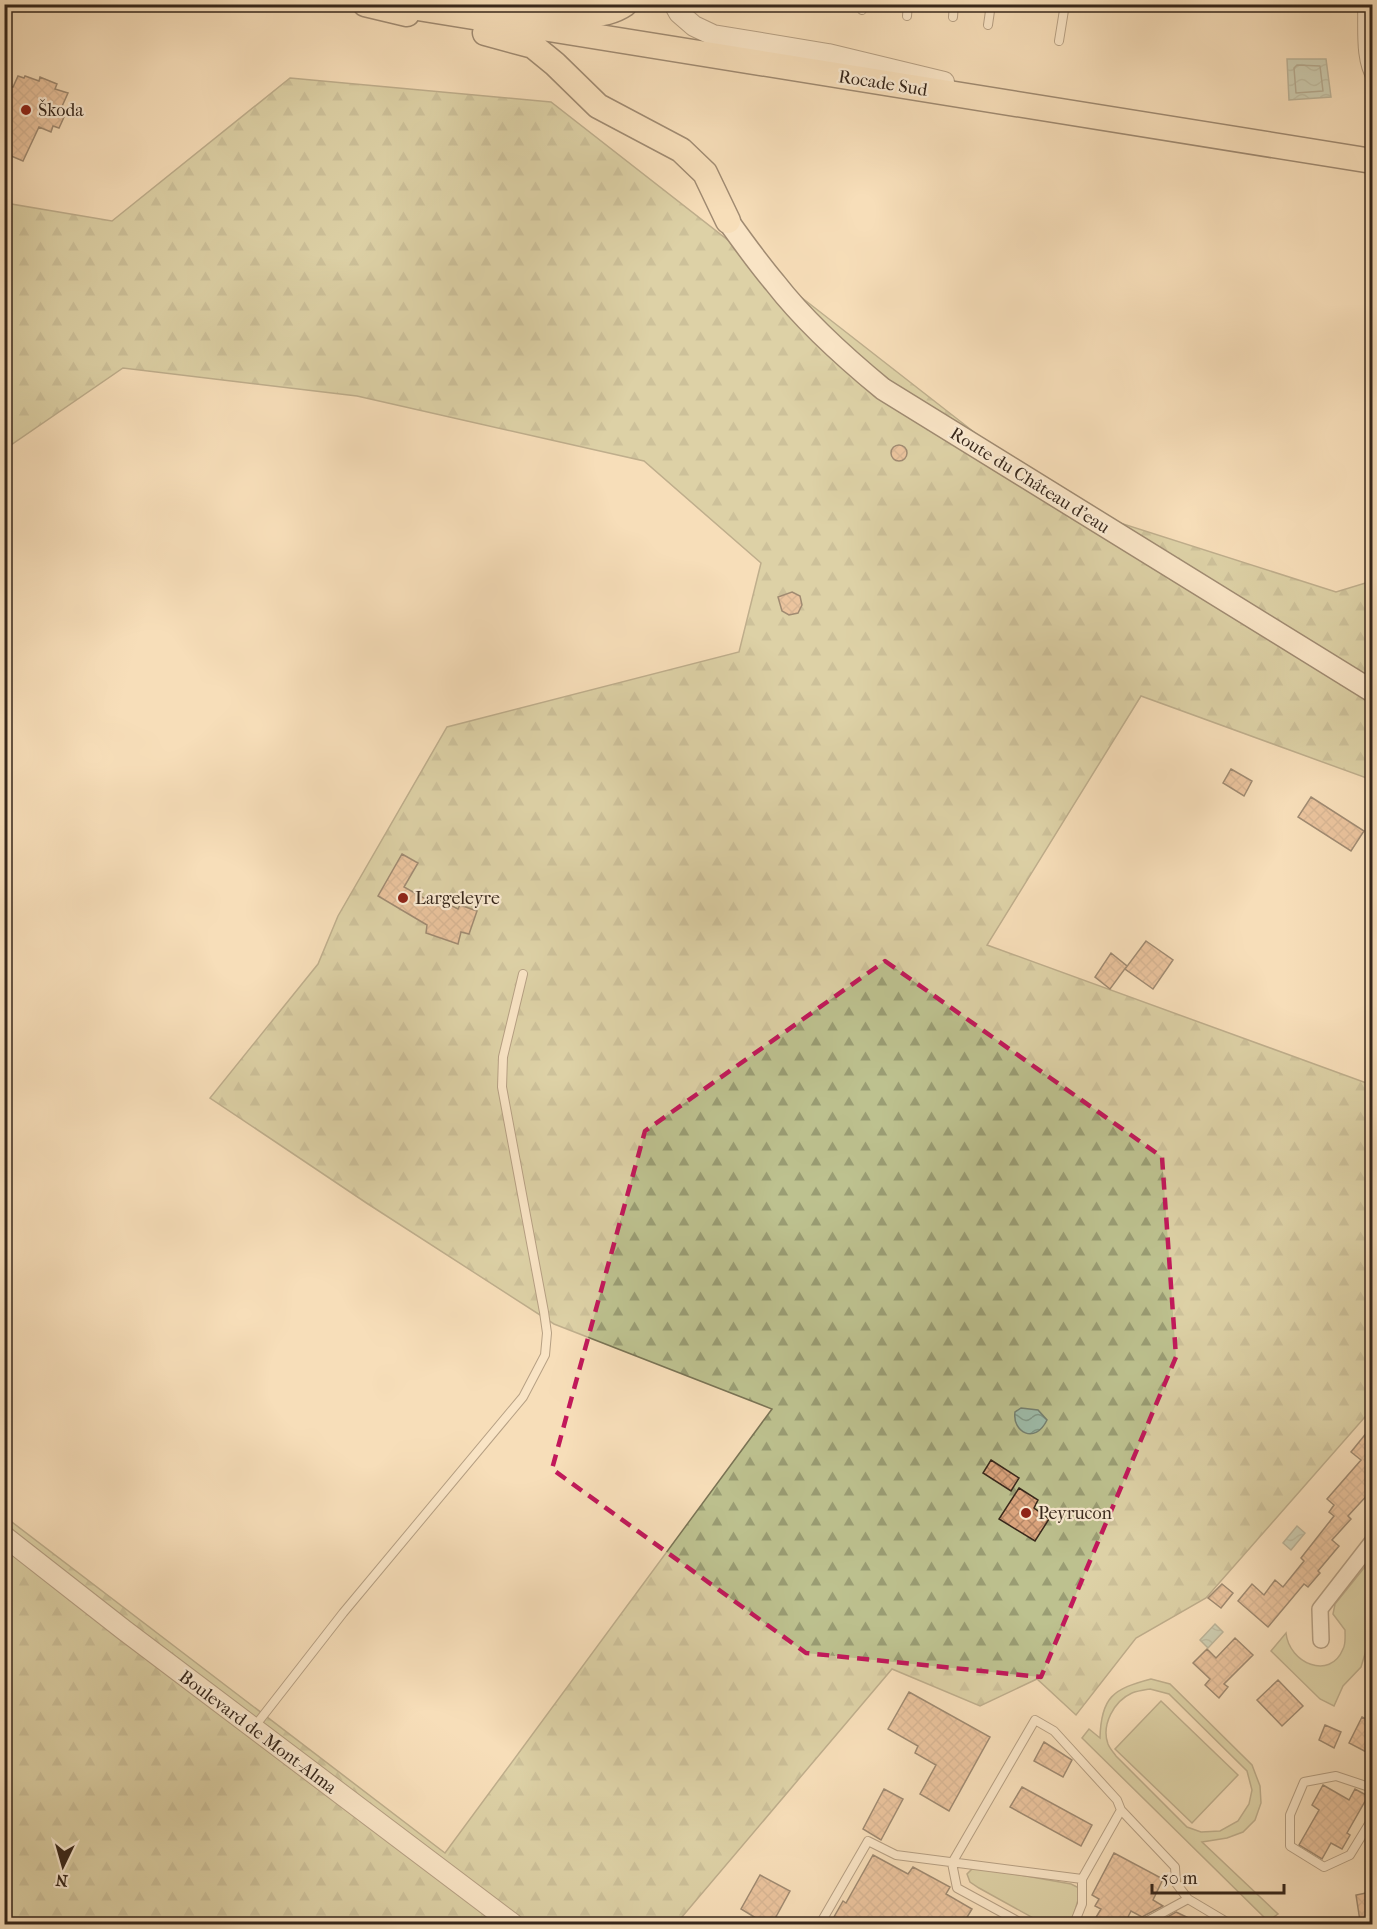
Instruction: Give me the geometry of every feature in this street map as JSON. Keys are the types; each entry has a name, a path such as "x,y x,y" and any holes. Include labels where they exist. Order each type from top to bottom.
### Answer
{"main road":[{"path":"365,4 533,46 598,106 681,150 705,172 728,221"},
{"name":"Rocade Sud","path":"393,4 1372,162"},
{"path":"514,4 592,15 615,11 625,4"},
{"name":"Route du Château d'eau","path":"728,221 776,285 807,321 843,356 883,389 1372,692"}],"street":[{"path":"674,4 679,13 694,26 713,35 828,54 1075,114"},
{"name":"Boulevard de Mont-Alma","path":"4,1536 253,1729 513,1924"},
{"path":"1321,1640 1320,1609 1372,1542"}],"lane":[{"path":"907,16 908,4"},
{"path":"953,17 954,4"},
{"path":"988,25 991,4"},
{"path":"1059,41 1065,4"},
{"path":"1362,4 1365,60 1367,72 1372,80"},
{"path":"253,1729 344,1613 523,1397 545,1355 547,1333 544,1312 502,1086 503,1057 523,974"},
{"path":"1023,1924 957,1888 952,1863 1035,1720 1054,1731 1117,1800 1121,1810 1175,1867 1176,1883 1188,1899 1230,1924"},
{"path":"1372,1788 1336,1776 1304,1782 1290,1815 1290,1846 1324,1867 1350,1856 1372,1819"},
{"path":"1074,1924 1082,1904 1082,1879 1121,1810"},
{"path":"820,1924 868,1841 896,1855 1082,1879"},
{"path":"1142,1924 1188,1899"}],"highlighted area":[{"path":"885,961 1162,1157 1176,1357 1041,1677 806,1653 552,1469 645,1131"}],"green space":[{"path":"290,78 551,102 1070,507 1336,592 1372,581 1372,780 1141,696 987,945 1372,1085 1372,1409 1206,1598 1136,1638 1076,1715 1037,1679 980,1706 892,1669 676,1924 5,1924 4,1516 445,1853 772,1409 554,1324 368,1204 210,1098 318,964 338,916 447,727 739,652 761,563 644,461 357,396 123,368 5,449 5,203 112,221"},
{"path":"1372,1558 1372,1603 1367,1609 1372,1615 1372,1631 1361,1667 1343,1686 1334,1706 1320,1699 1271,1651 1286,1633 1294,1653 1302,1660 1320,1666 1337,1659 1345,1645 1345,1630 1333,1614 1335,1604"},
{"path":"1151,1679 1170,1684 1252,1765 1260,1786 1261,1803 1255,1820 1243,1832 1227,1838 1202,1842 1278,1914 1268,1921 1082,1738 1089,1729 1100,1738 1103,1713 1107,1704 1118,1691","holes":["1150,1689 1169,1694 1247,1771 1252,1790 1249,1804 1238,1821 1220,1831 1201,1832 1187,1827 1116,1756 1108,1744 1106,1729 1111,1714 1126,1697 1134,1692"]},
{"path":"1161,1701 1238,1775 1192,1823 1115,1749"},
{"path":"974,1867 1071,1884 1079,1888 1071,1924 1044,1924 979,1888 970,1882 967,1874"}],"water":[{"path":"1287,59 1326,59 1331,97 1289,100"},
{"path":"1021,1408 1038,1410 1047,1420 1042,1428 1031,1434 1021,1430 1015,1419 1015,1412"},
{"path":"1297,1526 1305,1533 1291,1550 1283,1543"},
{"path":"1215,1624 1223,1632 1208,1648 1200,1640"}],"building":[{"path":"18,76 39,81 40,77 57,84 55,89 68,93 59,113 65,115 59,128 53,126 51,132 39,127 23,161 4,153 4,84 13,87"},
{"path":"899,445 907,453 899,461 891,453"},
{"path":"792,592 800,596 802,605 798,613 789,615 782,611 778,597"},
{"path":"1231,769 1252,781 1244,796 1223,783"},
{"path":"1311,797 1364,831 1351,851 1298,817"},
{"name":"Largeleyre","path":"402,854 418,863 404,887 438,906 440,900 458,909 460,905 477,911 469,934 461,932 458,944 426,933 427,925 378,896"},
{"path":"1146,941 1173,960 1153,989 1125,969"},
{"path":"1111,953 1127,966 1110,989 1095,977"},
{"path":"1372,1426 1372,1490 1348,1516 1351,1519 1332,1540 1339,1546 1318,1571 1320,1573 1308,1587 1304,1584 1268,1627 1238,1601 1252,1584 1264,1595 1275,1580 1283,1587 1304,1561 1301,1558 1334,1516 1329,1512 1334,1505 1327,1499 1361,1460 1351,1452"},
{"path":"991,1460 1019,1478 1011,1491 983,1473"},
{"name":"Peyrucon","path":"1019,1488 1038,1500 1034,1508 1049,1519 1035,1541 999,1519"},
{"path":"1222,1584 1233,1593 1221,1608 1208,1598"},
{"path":"1235,1638 1253,1655 1224,1684 1228,1687 1219,1698 1205,1685 1210,1679 1193,1663 1207,1649 1216,1658"},
{"path":"1278,1680 1303,1706 1282,1726 1257,1700"},
{"path":"909,1692 990,1737 949,1811 920,1794 936,1765 915,1753 918,1746 888,1729"},
{"path":"1362,1717 1372,1722 1372,1755 1349,1743"},
{"path":"1325,1725 1341,1732 1334,1748 1319,1740"},
{"path":"1044,1742 1072,1760 1063,1777 1034,1761"},
{"path":"1323,1785 1349,1800 1355,1789 1368,1796 1347,1833 1350,1835 1342,1849 1331,1843 1322,1859 1299,1845 1319,1810 1312,1805"},
{"path":"1022,1787 1092,1825 1081,1846 1010,1807"},
{"path":"884,1789 903,1799 881,1840 863,1829"},
{"path":"1114,1853 1163,1879 1153,1900 1163,1906 1142,1917 1131,1911 1125,1923 1118,1918 1114,1924 1105,1924 1095,1919 1101,1909 1095,1906 1099,1899 1092,1895"},
{"path":"873,1855 908,1874 913,1867 950,1887 946,1894 972,1909 963,1924 830,1924 843,1901 846,1903"},
{"path":"760,1875 790,1891 772,1924 752,1924 756,1918 741,1909"},
{"path":"1371,1892 1372,1920 1360,1921 1356,1895"},
{"path":"1176,1912 1201,1924 1155,1924"}],"place":[{"name":"Škoda","path":"26,110"},
{"name":"Largeleyre","path":"403,898"},
{"name":"Peyrucon","path":"1026,1513"}]}
